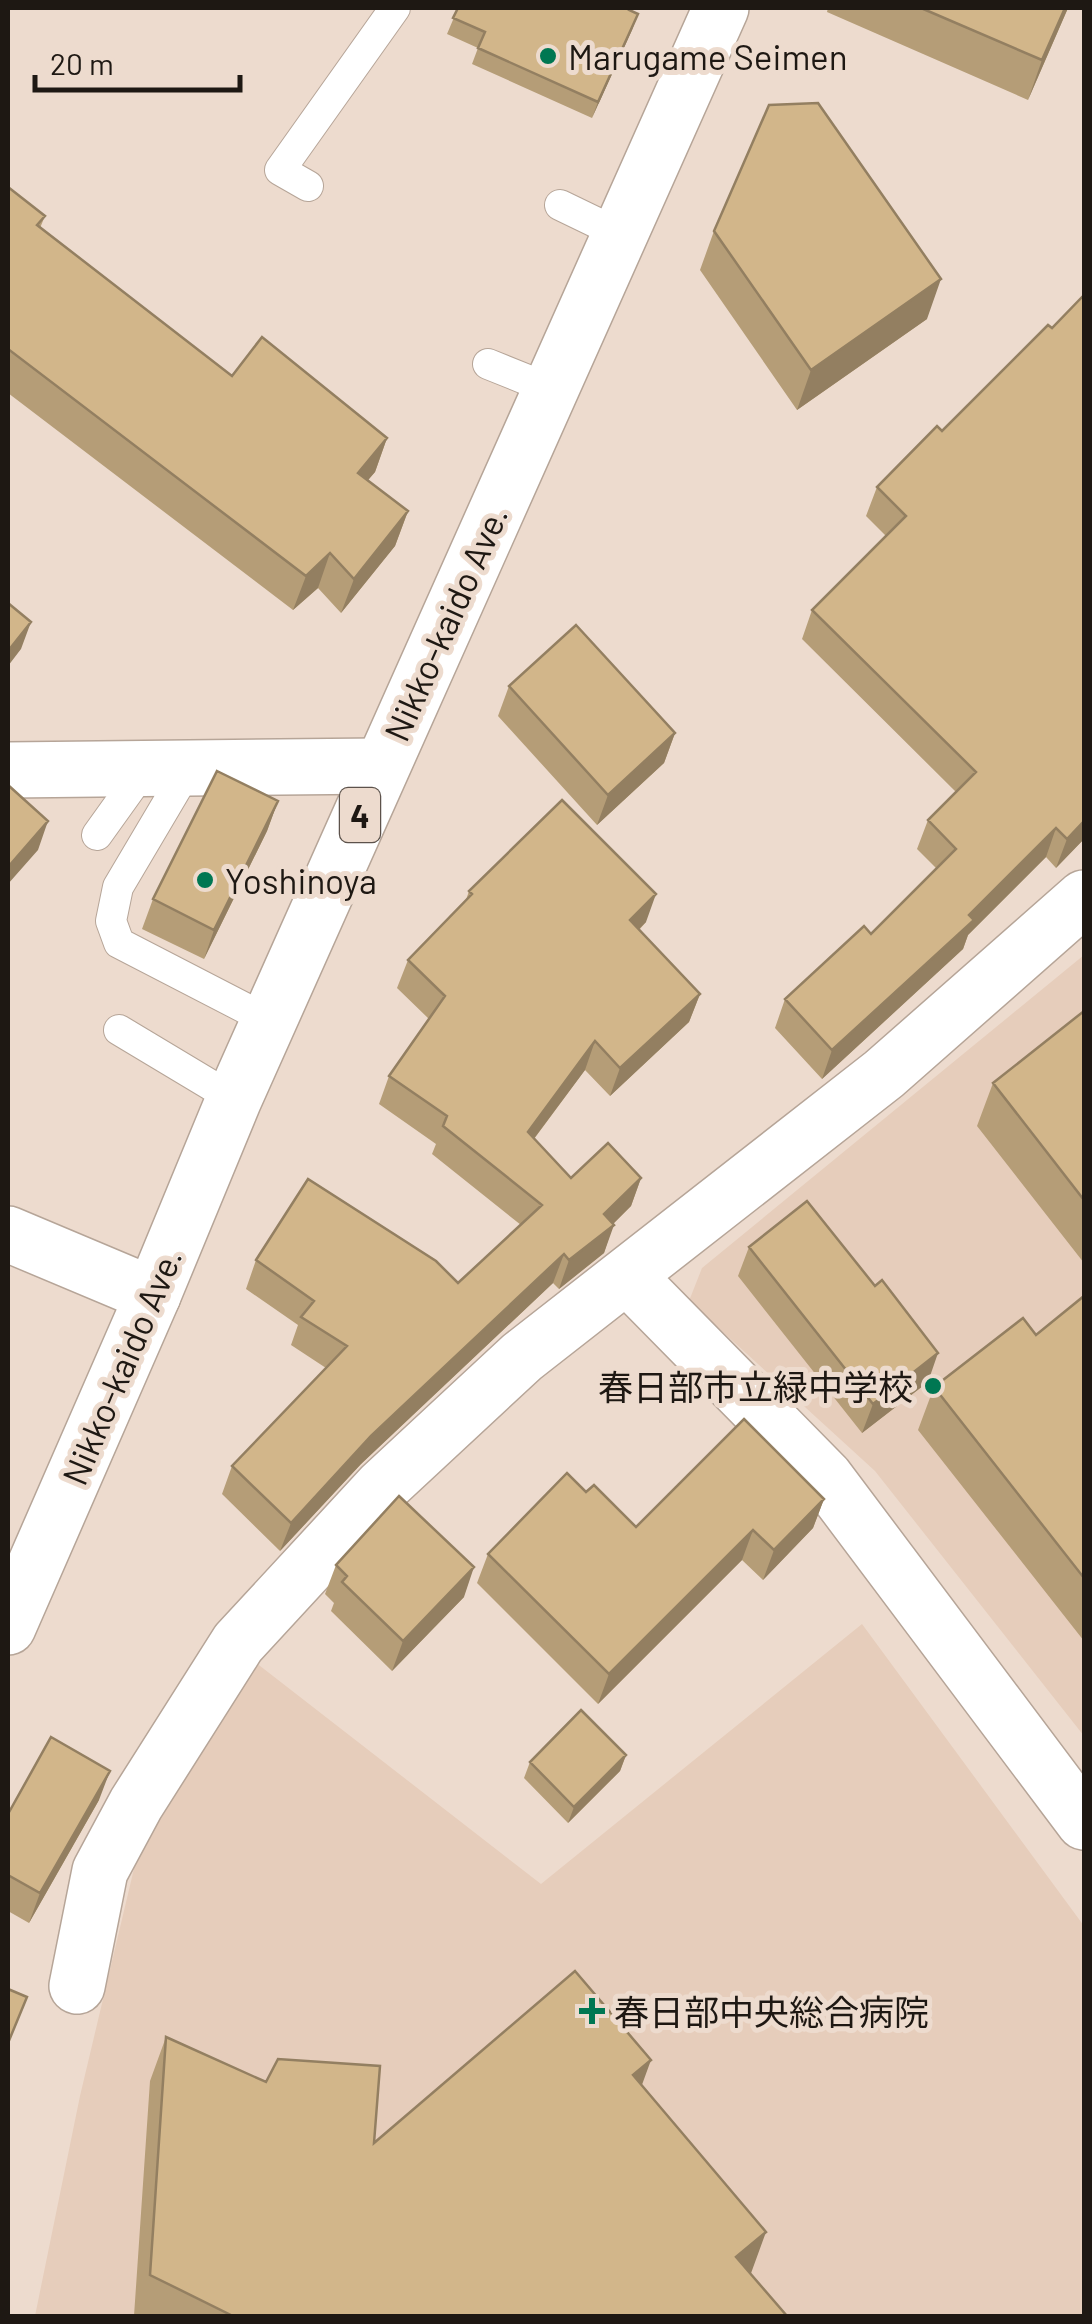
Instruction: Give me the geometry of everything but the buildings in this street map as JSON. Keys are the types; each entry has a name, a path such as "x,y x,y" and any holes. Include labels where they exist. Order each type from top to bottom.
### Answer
{"main road":[{"name":"Nikko-kaido Ave.","path":"8,1627 234,1100 720,8"},
{"path":"8,770 381,766"},
{"path":"76,1986 100,1871 136,1804 238,1642 382,1486 522,1357 884,1074 1084,898"},
{"path":"8,1234 153,1294"},
{"path":"627,1276 825,1477 1084,1822"}],"lane":[{"path":"308,186 280,170 395,8"},
{"path":"560,205 620,234"},
{"path":"488,364 550,389"},
{"path":"97,835 167,768"},
{"path":"167,768 118,887 110,921 119,943 270,1021"},
{"path":"119,1030 234,1100"}],"shaded area":[{"name":"春日部市立緑中学校","path":"1084,955 1084,1736 875,1471 689,1301 702,1268"},
{"name":"春日部中央総合病院","path":"862,1624 1084,1926 1084,2316 35,2316 80,2096 137,1856 242,1652 541,1884"}],"place":[{"name":"Marugame Seimen","path":"548,56"},
{"name":"Yoshinoya","path":"205,880"},
{"name":"春日部市立緑中学校","path":"933,1386"},
{"name":"春日部中央総合病院","path":"592,2011"}]}
